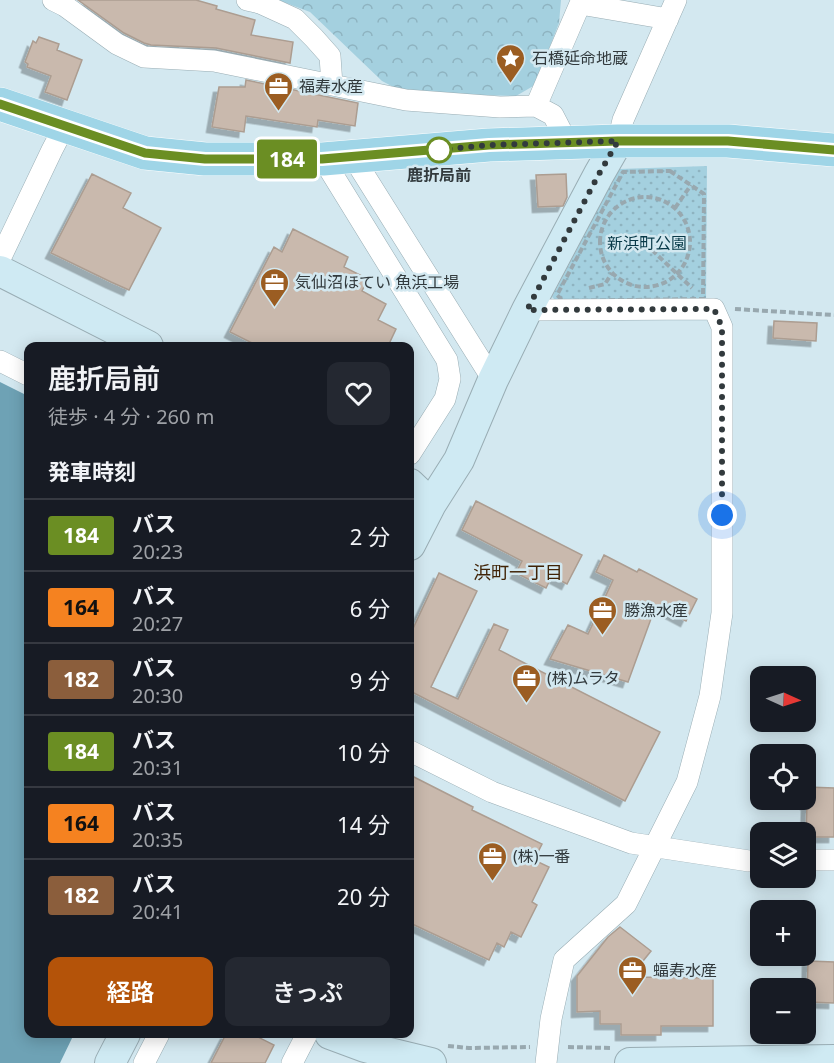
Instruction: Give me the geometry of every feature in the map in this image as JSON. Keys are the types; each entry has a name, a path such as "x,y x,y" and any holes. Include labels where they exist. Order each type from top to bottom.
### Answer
{"main road":[{"path":"0,104 145,153 205,159 338,158 489,145 618,141 728,141 834,150"}],"street":[{"path":"247,0 260,3 295,19 330,56 332,85"},
{"path":"62,2 117,44 144,57 214,61 406,100 500,107 536,106 553,115 567,142"},
{"path":"414,537 431,504 459,460 493,380 527,310 618,141 623,120 672,9 580,3 536,106"},
{"path":"0,260 65,125"},
{"path":"338,158 493,380"},
{"path":"338,158 447,360 450,379 445,399 414,448"},
{"path":"0,271 140,342"},
{"path":"527,310 708,304 722,327 722,613 710,696 687,782 626,904 564,960 551,1019 547,1055"},
{"path":"0,361 24,373"},
{"path":"414,488 431,504"},
{"path":"414,753 492,792 631,843 750,861"},
{"path":"816,860 834,860"},
{"path":"110,1063 123,1038"},
{"path":"144,1063 157,1038"},
{"path":"292,1063 305,1038"},
{"path":"340,1038 364,1047 439,1055"},
{"path":"630,1063 834,1060"}],"path":[{"path":"708,304 704,195 670,171 623,172 557,295 563,301 708,304 834,315"},
{"path":"675,208 691,185"},
{"path":"640,196 654,197 668,202 679,212 687,225 690,240 688,255 681,269 670,280 656,286 640,287 625,282 612,273 604,261 600,248 601,233 614,209 626,200 640,196"},
{"path":"652,250 708,304"},
{"path":"584,290 605,284 612,273"},
{"path":"439,1055 469,1048 547,1055"}],"green space":[{"path":"278,0 561,0 559,23 535,85 516,96 405,93 382,81 310,12"},
{"name":"新浜町公園","path":"707,166 706,303 561,305 552,297 619,169"}],"shaded area":[{"path":"0,382 24,394 24,1038 72,1038 60,1063 0,1063"}],"building":[{"path":"78,0 196,0 217,6 216,9 255,20 251,35 293,42 290,63 216,48 144,43 124,33"},
{"path":"39,37 59,44 57,50 82,60 67,100 45,92 51,76 27,67 28,64 25,62 33,41 36,43"},
{"path":"246,80 358,103 355,126 318,120 317,127 246,116 244,132 212,127 219,87 245,87"},
{"path":"92,174 131,193 123,208 161,228 129,290 51,253"},
{"path":"566,174 567,197 563,206 538,207 536,175"},
{"path":"293,229 348,257 344,267 368,279 362,291 386,304 378,320 396,329 390,342 250,342 230,332 274,247 282,252"},
{"path":"774,321 817,323 816,341 773,338"},
{"path":"476,501 582,555 567,584 552,576 546,588 516,573 522,561 462,530"},
{"path":"604,555 637,572 639,569 697,599 686,621 656,605 628,682 550,659 568,625 588,634 613,580 596,572"},
{"path":"439,573 477,591 431,687 458,699 494,624 508,630 499,650 660,732 625,801 414,693 414,626"},
{"path":"414,777 473,807 472,810 542,844 534,860 549,867 532,902 537,905 521,937 511,932 504,947 497,943 489,960 414,925"},
{"path":"816,787 834,788 834,837 816,837 816,822 806,822 807,810 816,810"},
{"path":"620,927 651,951 630,977 713,978 713,1026 661,1026 661,1035 621,1035 621,1024 600,1024 600,1011 577,1012 577,976 608,937"},
{"path":"816,961 834,962 834,1003 816,1002 816,978 808,978 808,966 816,966"},
{"path":"224,1038 260,1038 274,1045 265,1063 211,1063"}],"bus line":[{"name":"184","path":"0,104 145,153 205,159 322,159 489,145 618,141 728,141 834,150"}],"place":[{"name":"石橋延命地蔵","path":"511,84"},
{"name":"福寿水産","path":"278,112"},
{"name":"鹿折局前","path":"439,150"},
{"name":"気仙沼ほてい 魚浜工場","path":"274,308"},
{"name":"勝漁水産","path":"603,636"},
{"name":"(株)ムラタ","path":"526,704"},
{"name":"(株)一番","path":"492,882"},
{"name":"蝠寿水産","path":"632,996"}],"district":[{"name":"浜町一丁目","path":"518,572"}],"route":[{"path":"439,150 489,145 618,141 527,310 714,309 722,327 722,515"}]}
